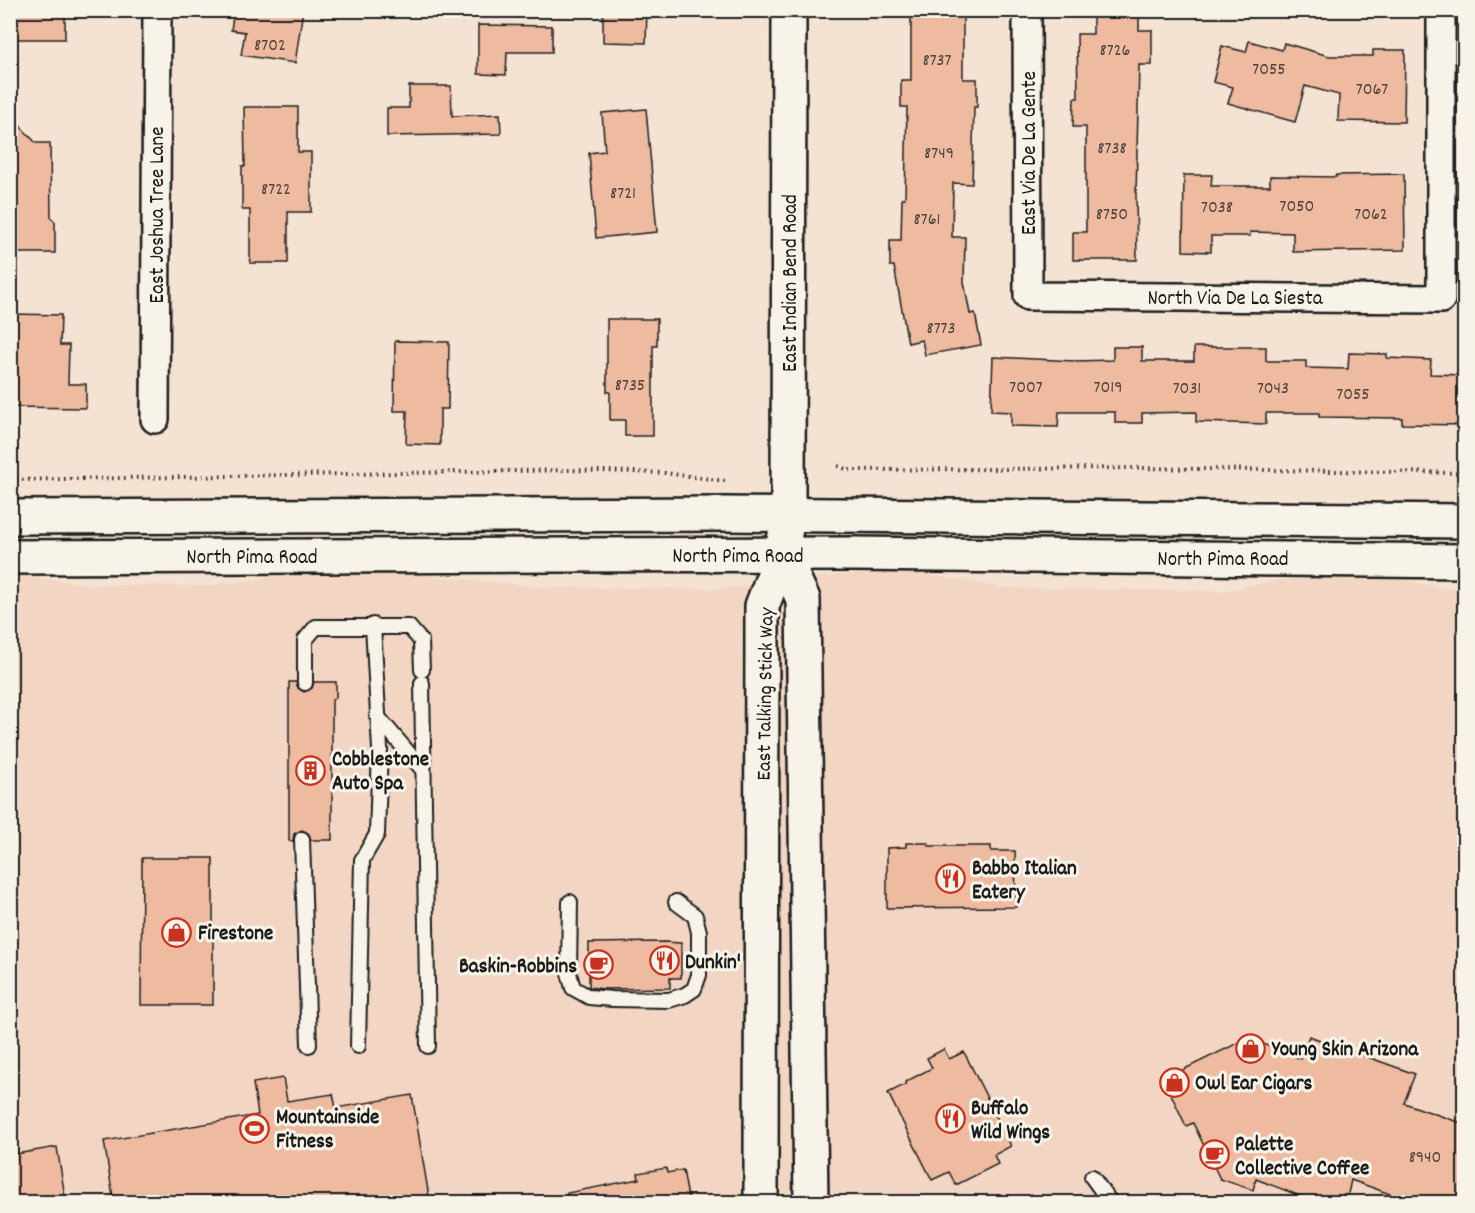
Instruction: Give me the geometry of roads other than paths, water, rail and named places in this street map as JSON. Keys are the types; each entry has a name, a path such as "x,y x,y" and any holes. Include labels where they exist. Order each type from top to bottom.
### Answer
{"main road":[{"name":"East Indian Bend Road","path":"782,554 788,515 789,10"},
{"name":"North Pima Road","path":"10,517 788,515 1464,521"},
{"path":"1280,558 1282,549 1293,537 1464,537"},
{"name":"North Pima Road","path":"10,557 782,554 1464,561"},
{"name":"East Talking Stick Way","path":"761,1203 762,606 782,554"},
{"name":"East Talking Stick Way","path":"782,554 803,599 811,1203"},
{"path":"761,1036 779,1047 788,1058 790,1155 793,1174 804,1203"}],"street":[{"name":"East Joshua Tree Lane","path":"155,419 157,10"},
{"name":"East Via De La Gente","path":"1027,10 1028,296"},
{"name":"North Via De La Siesta","path":"1028,296 1441,299 1441,10"}],"lane":[{"path":"358,1046 362,860 377,834 380,749 374,625"},
{"path":"305,683 305,640 315,627 374,625 409,627 421,641 428,1047"},
{"path":"377,716 423,770"},
{"path":"302,839 309,1045"},
{"path":"570,902 569,973 573,988 590,997 660,1000 685,995 694,989 699,975 699,932 695,916 676,902"},
{"path":"1092,1177 1110,1203"}],"place":[{"name":"Cobblestone Auto Spa","path":"311,770"},
{"name":"Babbo Italian Eatery","path":"951,879"},
{"name":"Firestone","path":"177,932"},
{"name":"Dunkin'","path":"664,961"},
{"name":"Baskin-Robbins","path":"598,965"},
{"name":"Young Skin Arizona","path":"1251,1048"},
{"name":"Owl Ear Cigars","path":"1174,1082"},
{"name":"Buffalo Wild Wings","path":"950,1119"},
{"name":"Mountainside Fitness","path":"255,1128"},
{"name":"Palette Collective Coffee","path":"1214,1155"}]}
